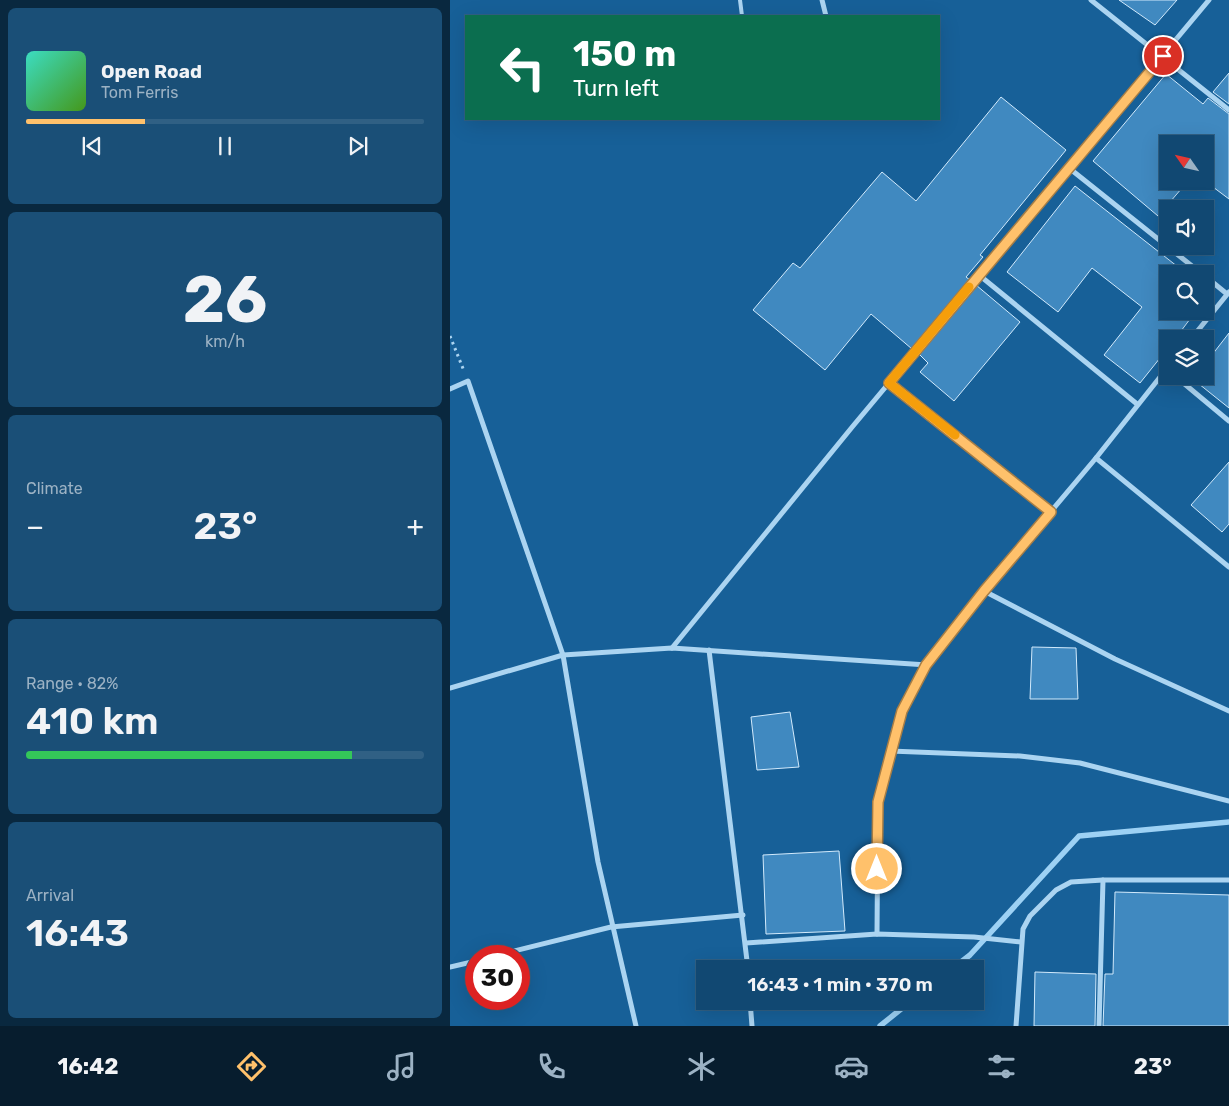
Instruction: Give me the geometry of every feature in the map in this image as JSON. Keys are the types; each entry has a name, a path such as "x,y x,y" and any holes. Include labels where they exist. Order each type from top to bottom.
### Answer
{"street":[{"path":"822,0 826,15"},
{"path":"1091,0 1229,110"},
{"path":"672,648 889,383 1209,0"},
{"path":"1069,168 1191,265"},
{"path":"979,275 1137,404"},
{"path":"1198,330 1228,293 1214,283"},
{"path":"877,934 878,802 902,711 926,665 984,591 1096,458 1159,378"},
{"path":"450,389 468,381 563,655 598,862 611,927 636,1026"},
{"path":"889,383 1051,512"},
{"path":"1187,385 1229,421"},
{"path":"1096,458 1228,564"},
{"path":"984,591 1115,659 1229,712"},
{"path":"450,688 563,655 672,648 926,665"},
{"path":"708,650 747,960"},
{"path":"890,751 1020,756 1080,763 1229,801"},
{"path":"1016,1026 1023,929 1030,916 1056,890 1071,882 1103,880 1229,880"},
{"path":"1099,1026 1103,880"},
{"path":"530,947 611,927 743,915"},
{"path":"746,943 877,934 974,937 1021,942"},
{"path":"450,967 465,964"},
{"path":"751,1010 752,1026"}],"lane":[{"path":"740,0 742,15"}],"path":[{"path":"450,336 468,381"}],"building":[{"path":"1119,0 1177,0 1155,25"},
{"path":"1229,73 1229,104 1213,92"},
{"path":"1166,74 1203,104 1208,98 1229,114 1229,199 1214,188 1214,135 1159,135 1159,190 1180,190 1172,200 1159,200 1158,216 1093,161"},
{"path":"1001,97 1066,150 980,255 983,257 966,277 970,280 912,349 871,314 825,370 753,310 793,263 800,268 882,172 916,201"},
{"path":"1075,186 1159,252 1159,255 1163,255 1176,265 1159,265 1159,320 1189,320 1182,330 1159,330 1159,359 1140,383 1104,355 1142,307 1092,268 1058,312 1007,272"},
{"path":"976,285 1020,322 954,401 920,372 928,363 919,354"},
{"path":"1229,333 1229,408 1200,385 1214,385 1214,352"},
{"path":"1229,462 1229,524 1222,532 1191,505"},
{"path":"1032,647 1076,648 1078,699 1030,699"},
{"path":"790,712 799,767 757,770 751,717"},
{"path":"839,851 845,931 766,934 763,855"},
{"path":"1115,892 1229,895 1229,1026 1103,1026 1105,974 1113,974"},
{"path":"1035,972 1096,974 1095,1026 1034,1026"}],"waterway":[{"path":"964,960 1079,836 1229,822"},
{"path":"880,1026 900,1010"}],"slow traffic":[{"path":"955,435 889,383 969,287"}],"route":[{"path":"877,869 878,802 902,711 926,665 984,591 1051,512 889,383 1163,56"}]}
